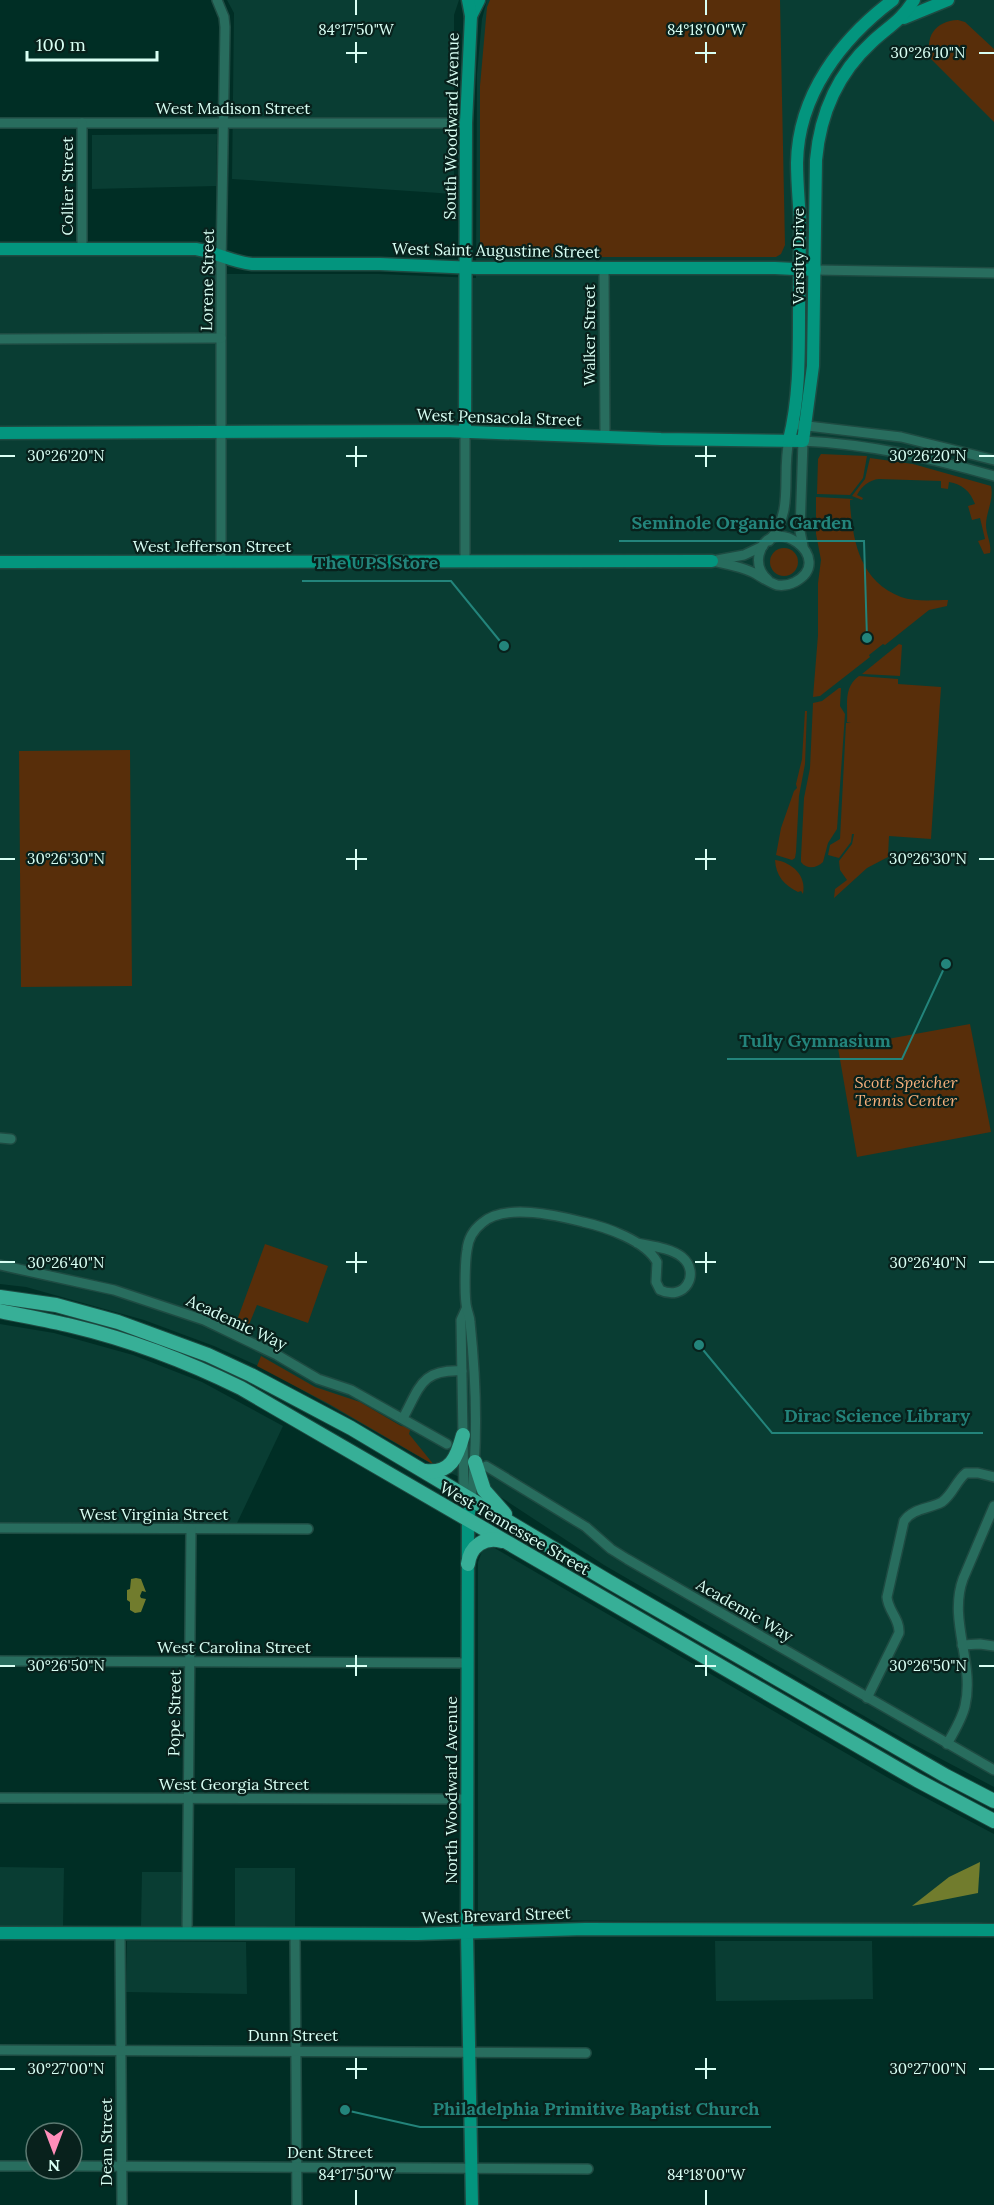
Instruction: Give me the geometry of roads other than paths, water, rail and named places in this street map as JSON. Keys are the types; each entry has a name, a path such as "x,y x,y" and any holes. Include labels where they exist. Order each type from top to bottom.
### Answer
{"main road":[{"name":"West Tennessee Street","path":"0,1297 40,1302 88,1313 148,1332 208,1355 315,1408 946,1776 994,1801"},
{"name":"West Tennessee Street","path":"0,1311 102,1333 183,1361 241,1388 924,1784 994,1821"},
{"path":"421,1470 434,1472 448,1467 455,1459 463,1435"},
{"path":"480,1464 480,1482 485,1493 522,1530"},
{"path":"468,1564 473,1550 484,1540 495,1539 508,1542"}],"street":[{"name":"Lorene Street","path":"217,0 225,27 221,256 221,562"},
{"name":"South Woodward Avenue","path":"465,561 466,123 471,16 468,0"},
{"name":"South Woodward Avenue","path":"471,16 479,0"},
{"name":"Varsity Drive","path":"767,543 781,524 785,513 787,456 793,424 799,364 800,269 797,157 809,106 822,77 843,46 865,22 893,0"},
{"name":"Varsity Drive","path":"803,546 800,531 803,441 813,366 816,160 825,114 845,72 874,40 900,20 914,0"},
{"path":"900,20 948,0"},
{"name":"West Madison Street","path":"0,123 466,123"},
{"name":"Collier Street","path":"82,123 82,249"},
{"name":"West Saint Augustine Street","path":"0,249 196,249 252,264 994,273"},
{"name":"Walker Street","path":"604,268 605,437"},
{"path":"0,339 221,338"},
{"path":"793,424 901,437 994,460"},
{"name":"West Pensacola Street","path":"0,433 465,432 789,440 854,445 901,452 994,476"},
{"path":"784,536 793,538 803,546 808,560 807,568 801,578 786,585 777,585 762,573 759,564 760,552 767,543 784,536"},
{"name":"West Jefferson Street","path":"0,562 712,561 744,555 767,543"},
{"name":"West Jefferson Street","path":"712,561 744,569 768,580"},
{"path":"0,1138 11,1139"},
{"name":"North Woodward Avenue","path":"467,1497 480,1464 470,1323 466,1309 468,1244 478,1226 493,1216 514,1212 566,1218 599,1226 637,1243 673,1252 682,1257 688,1265 690,1275 685,1288 673,1293 659,1288 656,1282 658,1265 656,1260 637,1243"},
{"name":"Academic Way","path":"0,1265 108,1288 182,1312 245,1339 318,1379 351,1390 447,1444"},
{"name":"North Woodward Avenue","path":"466,1309 461,1320 463,1435 468,1519 467,1934 472,2205"},
{"path":"403,1418 422,1384 430,1375 443,1370 462,1371"},
{"name":"Academic Way","path":"480,1464 586,1527 620,1555 994,1770"},
{"path":"867,1698 899,1633 899,1624 889,1608 887,1597 904,1521 912,1513 946,1499 966,1473 994,1477"},
{"path":"947,1744 962,1716 966,1700 967,1681 958,1609 961,1585 994,1506"},
{"name":"West Virginia Street","path":"0,1528 308,1529"},
{"name":"Pope Street","path":"187,1934 191,1529"},
{"path":"963,1644 994,1646"},
{"name":"West Carolina Street","path":"0,1661 468,1663"},
{"name":"West Georgia Street","path":"0,1798 468,1799"},
{"name":"West Brevard Street","path":"0,1933 296,1935 467,1934 585,1929 994,1930"},
{"name":"Dean Street","path":"120,1934 122,2205"},
{"path":"296,1935 297,2205"},
{"name":"Dunn Street","path":"0,2050 586,2053"},
{"path":"0,2166 24,2166"},
{"name":"Dent Street","path":"84,2166 588,2169"}],"place":[{"name":"Seminole Organic Garden","path":"867,638"},
{"name":"The UPS Store","path":"504,646"},
{"name":"Tully Gymnasium","path":"946,964"},
{"name":"Dirac Science Library","path":"699,1345"},
{"name":"Philadelphia Primitive Baptist Church","path":"345,2110"}],"park label":[{"name":"Scott Speicher Tennis Center","path":"906,1091"}]}
